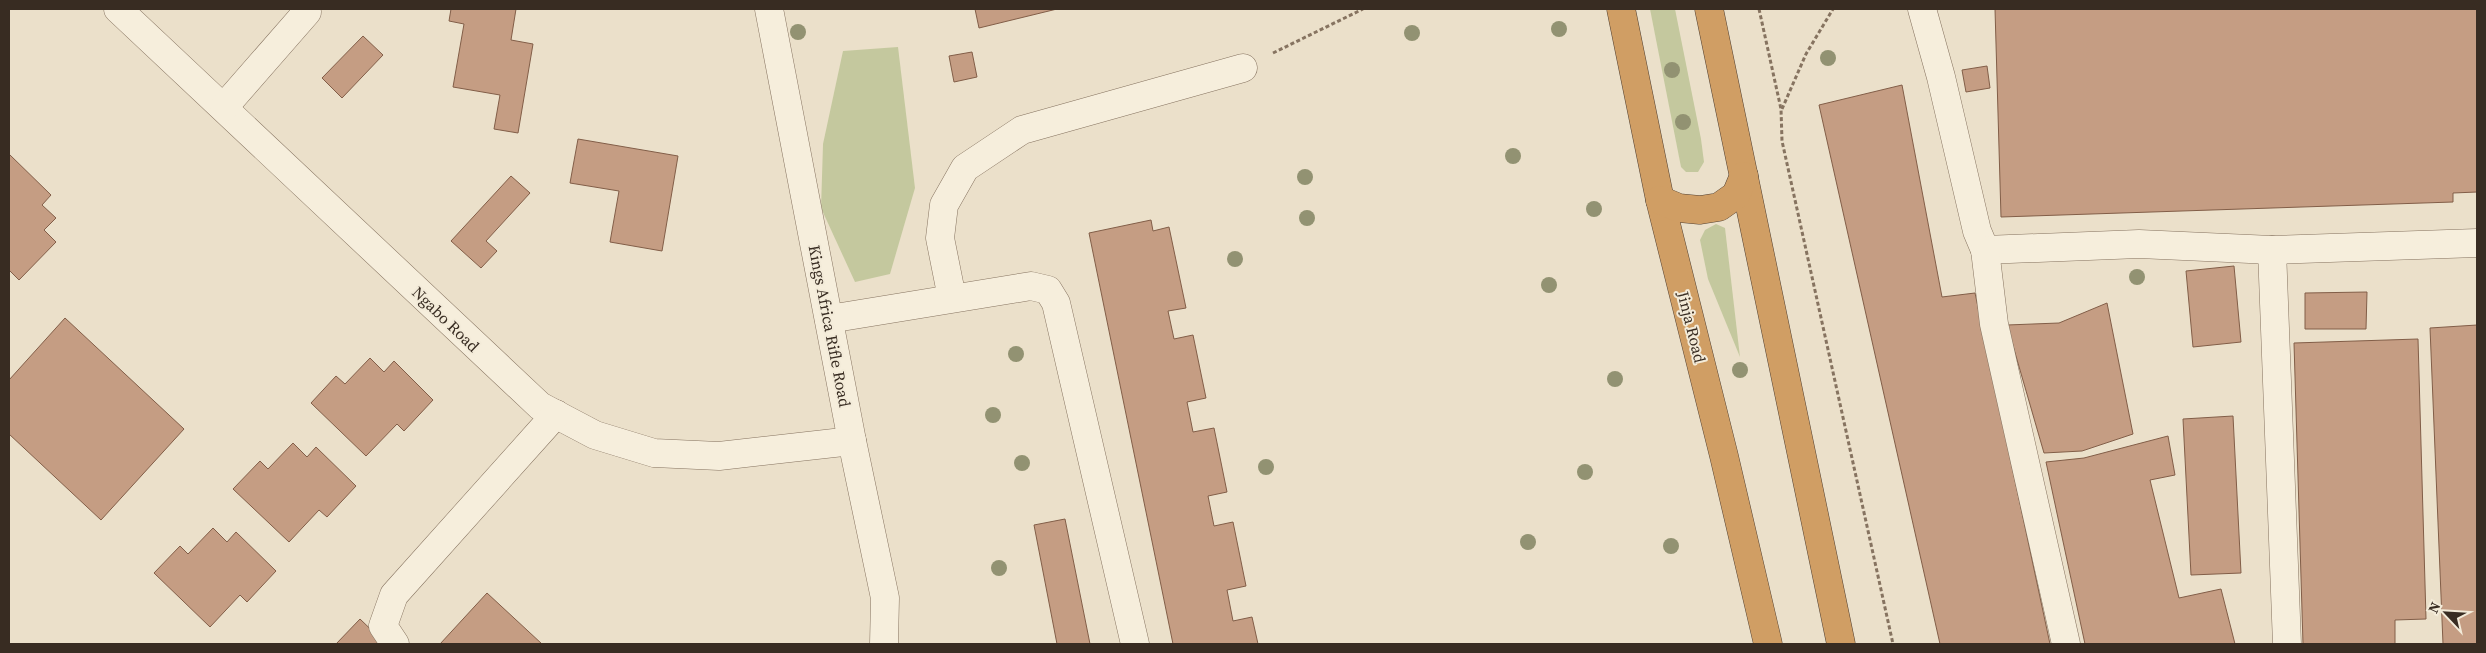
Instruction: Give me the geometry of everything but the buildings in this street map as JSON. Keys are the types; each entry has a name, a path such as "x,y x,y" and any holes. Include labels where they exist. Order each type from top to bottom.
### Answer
{"highway":[{"name":"Jinja Road","path":"1621,9 1660,200 1722,447 1768,644"},
{"path":"1709,9 1841,644"},
{"path":"1660,200 1679,208 1700,210 1719,207 1736,195 1744,176"}],"street":[{"name":"Ngabo Road","path":"118,9 224,107 482,354 540,406 595,435 654,453 719,456 852,441"},
{"path":"224,107 307,12 304,9"},
{"name":"Kings Africa Rifle Road","path":"769,9 852,441 885,598 884,644"},
{"path":"1922,9 1941,77 1977,231 1985,250 1994,324 2066,644"},
{"path":"952,298 940,238 944,205 965,168 1022,130 1243,68"},
{"path":"1985,250 2139,244 2272,250 2477,243"},
{"path":"2272,250 2286,644"},
{"path":"830,319 1031,286 1048,290 1056,302 1135,644"},
{"path":"395,644 383,626 394,595 556,414"}],"path":[{"path":"1243,68 1363,9"},
{"path":"1759,9 1781,109 1782,141 1893,644"},
{"path":"1781,109 1806,54 1834,9"}],"green space":[{"path":"1650,9 1675,9 1701,139 1704,162 1698,172 1686,172 1681,167"},
{"path":"898,47 915,188 890,274 855,282 821,208 823,144 843,51"},
{"path":"1716,224 1725,228 1740,357 1708,279 1700,240 1705,230"}]}
